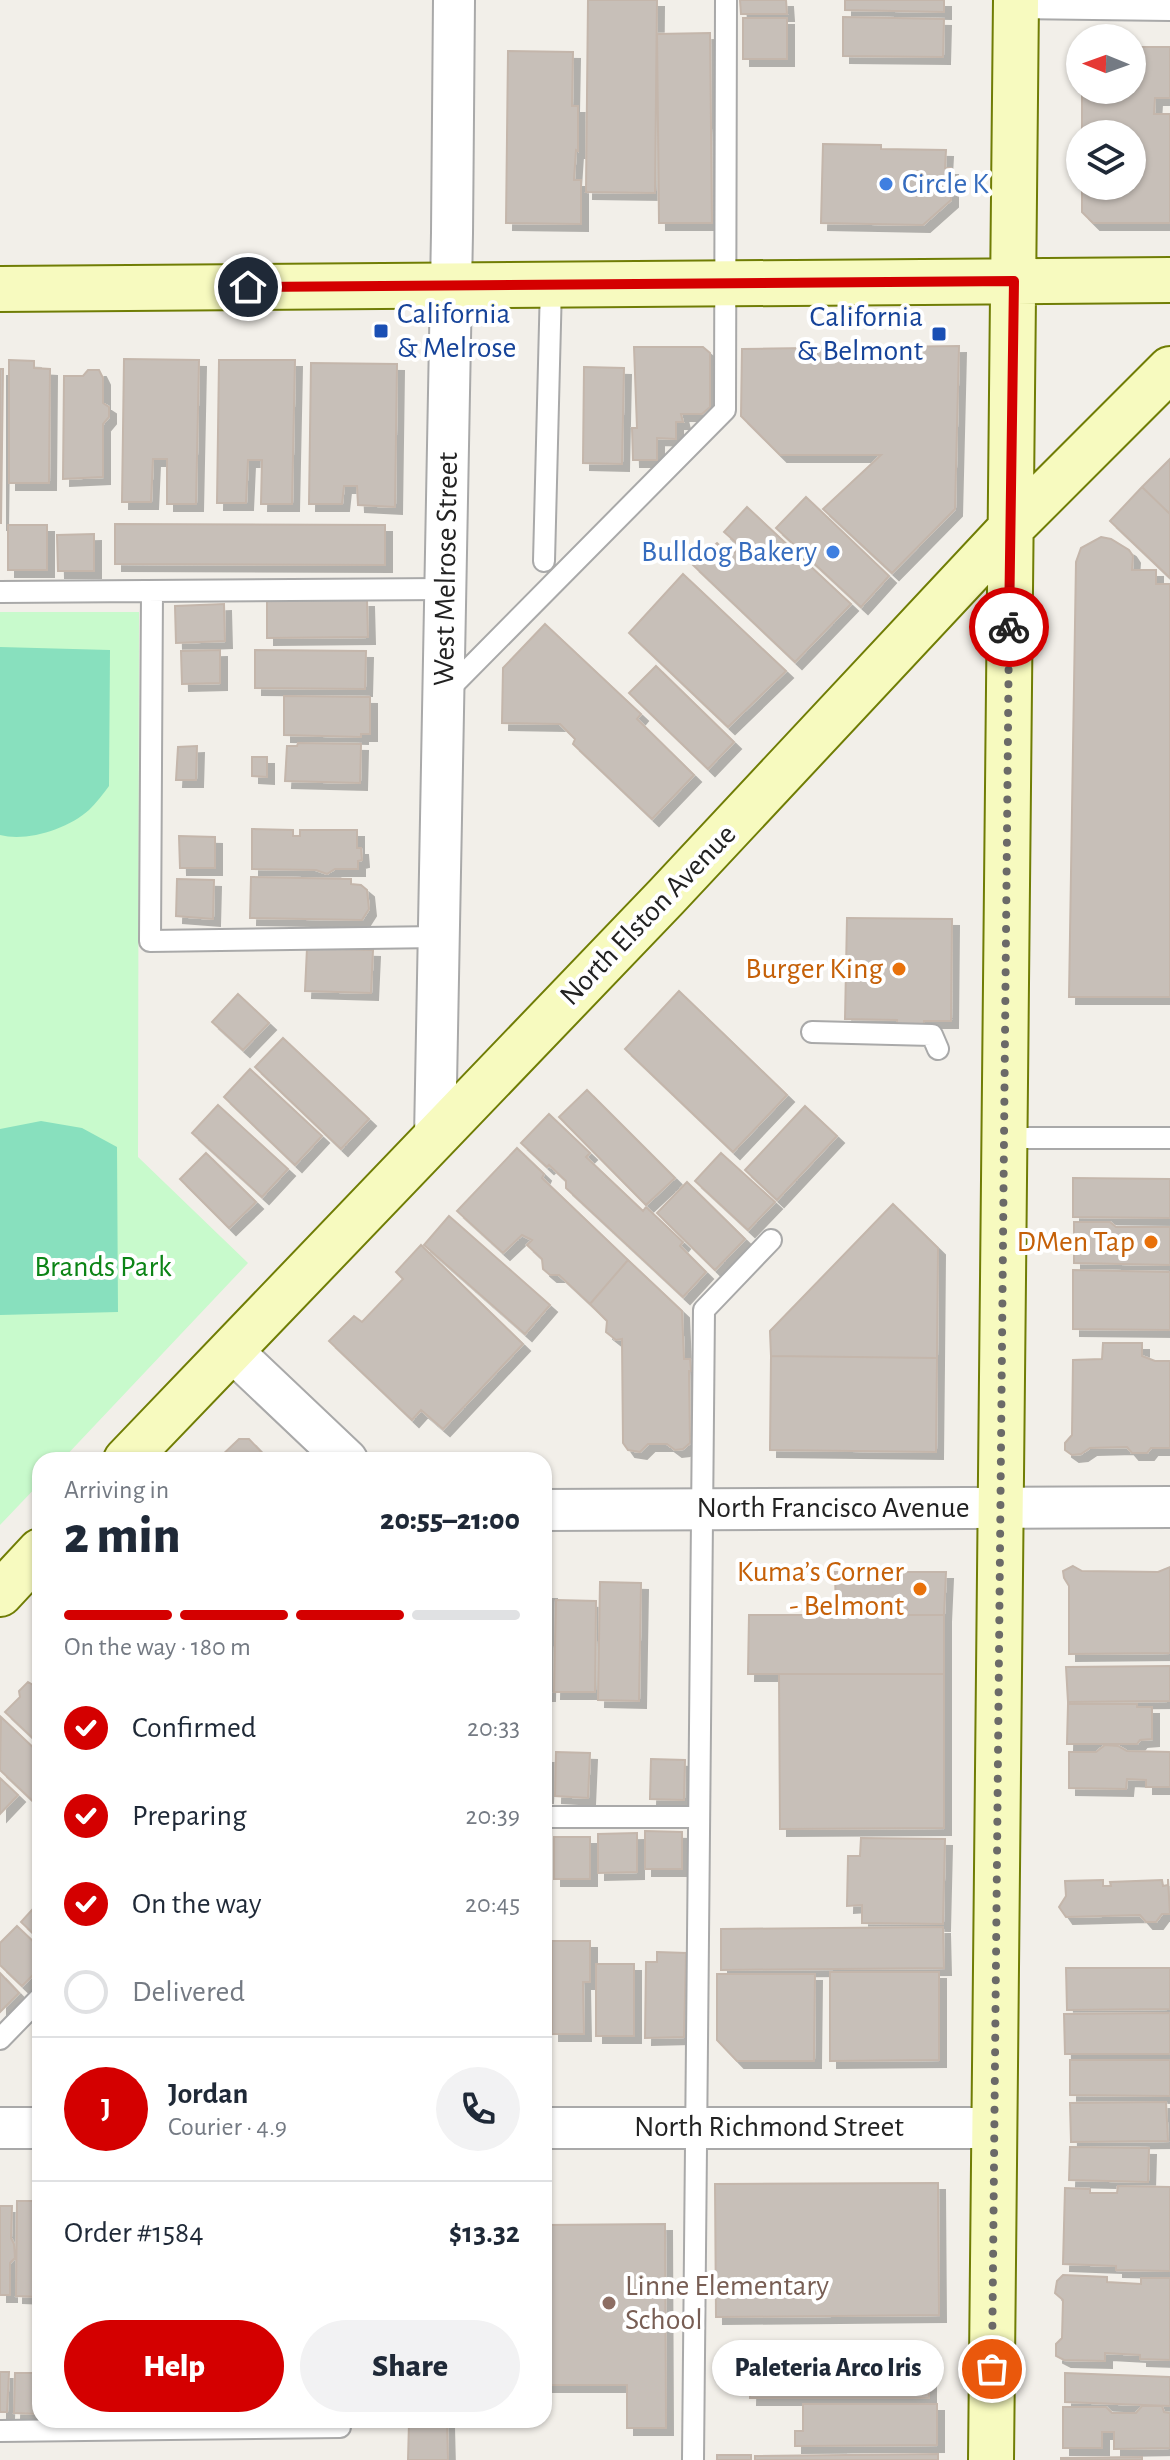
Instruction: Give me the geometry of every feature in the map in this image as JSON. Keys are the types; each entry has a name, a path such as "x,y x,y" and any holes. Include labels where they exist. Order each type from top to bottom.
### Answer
{"main road":[{"path":"991,2460 1016,4"},
{"path":"0,289 1170,280"},
{"name":"North Elston Avenue","path":"134,1452 666,897 1011,528 1170,369"},
{"path":"0,1594 32,1560"}],"street":[{"name":"West Melrose Street","path":"435,1138 454,0"},
{"path":"231,1350 339,1452"},
{"name":"North Francisco Avenue","path":"552,1510 1170,1507"},
{"path":"0,2128 32,2128"},
{"name":"North Richmond Street","path":"552,2128 995,2128"}],"lane":[{"path":"444,694 725,410 726,0"},
{"path":"1016,4 1170,10"},
{"path":"544,561 551,285"},
{"path":"0,592 445,589"},
{"path":"152,591 150,941 439,937"},
{"path":"812,1032 932,1035 938,1049"},
{"path":"1005,1138 1170,1138"},
{"path":"693,2460 704,1310 771,1240"},
{"path":"552,1817 699,1817"},
{"path":"0,2039 32,2006"},
{"path":"0,2431 255,2428"}],"green space":[{"name":"Brands Park","path":"0,612 139,612 138,1157 248,1263 70,1452 32,1452 32,1491 0,1525"},
{"path":"0,647 110,650 109,786 92,807 70,823 22,837 0,835"},
{"path":"41,1121 82,1128 117,1147 118,1312 0,1315 0,1129"}],"building":[{"path":"588,0 657,0 655,193 586,192"},
{"path":"740,0 786,0 787,14 741,14"},
{"path":"845,0 944,0 944,12 845,10"},
{"path":"843,17 944,19 943,57 843,56"},
{"path":"743,18 787,18 787,59 743,59"},
{"path":"710,33 712,223 659,223 657,34"},
{"path":"1146,47 1170,47 1170,98 1155,98 1154,114 1170,114 1170,223 1093,223 1082,212 1082,200 1146,200 1146,120 1082,120 1082,104 1146,104"},
{"path":"508,51 573,52 572,106 578,106 578,151 574,180 581,180 581,224 506,223"},
{"name":"Circle K","path":"823,144 946,150 945,168 951,168 951,200 923,225 821,223"},
{"path":"959,346 955,509 892,573 823,509 881,455 780,455 741,416 742,349"},
{"path":"634,347 703,347 710,353 710,407 702,414 681,414 683,422 676,422 676,439 657,438 657,460 633,460 632,428 637,428"},
{"path":"124,359 199,360 196,504 167,504 167,459 153,459 151,502 122,502"},
{"path":"9,360 34,361 34,368 50,369 49,483 9,483"},
{"path":"219,360 295,360 292,504 261,504 262,460 248,460 246,503 217,503"},
{"path":"311,363 397,364 395,507 358,505 357,486 344,486 342,504 309,504"},
{"path":"584,367 624,368 622,464 583,463"},
{"path":"0,369 3,369 1,523 0,523"},
{"path":"88,370 99,370 103,378 103,403 109,407 109,417 103,424 103,477 63,479 64,376 83,376"},
{"path":"1170,459 1170,514 1142,487"},
{"path":"1142,487 1170,514 1170,578 1110,521"},
{"name":"Bulldog Bakery","path":"806,497 889,576 861,607 776,528"},
{"path":"747,507 851,604 795,662 693,565 717,543 731,556 740,546 724,532"},
{"path":"115,524 385,525 385,565 115,564"},
{"path":"8,525 47,525 47,570 8,570"},
{"path":"94,534 94,571 58,571 57,535"},
{"path":"1101,537 1129,550 1133,556 1132,570 1156,570 1156,584 1170,584 1170,997 1069,997 1076,562 1081,548"},
{"path":"683,574 786,671 728,727 629,633"},
{"path":"267,600 367,600 368,637 267,638"},
{"path":"224,604 225,641 176,643 175,606"},
{"path":"545,624 641,714 637,719 694,775 652,819 573,744 575,739 560,724 502,723 503,668"},
{"path":"220,650 220,683 182,684 181,651"},
{"path":"255,650 366,651 365,689 255,688"},
{"path":"656,666 734,742 708,769 629,693"},
{"path":"284,696 370,697 370,734 361,734 361,737 284,735"},
{"path":"298,743 361,744 360,783 285,781 287,746 297,746"},
{"path":"197,746 196,780 176,780 178,747"},
{"path":"252,757 267,757 267,777 252,776"},
{"path":"252,829 293,830 293,836 300,836 300,830 357,830 357,848 361,848 362,860 358,861 358,869 335,869 327,874 316,870 252,869"},
{"path":"179,836 215,837 215,868 180,868"},
{"path":"251,877 351,879 351,884 361,885 367,890 369,909 362,920 250,918"},
{"path":"177,879 214,880 213,919 176,916"},
{"name":"Burger King","path":"847,918 952,919 951,1021 924,1021 924,1028 897,1027 897,1020 845,1019"},
{"path":"307,948 373,950 371,993 305,991"},
{"path":"679,991 787,1095 733,1152 625,1049"},
{"path":"238,994 269,1023 243,1050 212,1022"},
{"path":"283,1038 369,1119 341,1149 255,1067"},
{"path":"250,1069 322,1136 295,1165 224,1097"},
{"path":"587,1090 675,1178 646,1205 559,1117"},
{"path":"218,1105 288,1169 262,1197 192,1133"},
{"path":"805,1106 837,1136 777,1200 745,1170"},
{"path":"549,1114 590,1153 586,1157 643,1211 646,1207 683,1242 680,1246 706,1272 683,1297 566,1188 566,1181 521,1143"},
{"path":"517,1148 544,1174 542,1178 628,1260 590,1304 559,1275 550,1275 543,1269 542,1259 527,1245 532,1240 522,1235 503,1253 457,1211"},
{"path":"206,1153 256,1202 229,1228 180,1179"},
{"path":"721,1153 775,1202 748,1230 695,1181"},
{"path":"1073,1178 1170,1179 1170,1218 1073,1217"},
{"path":"687,1182 745,1239 715,1270 657,1213"},
{"path":"893,1204 938,1248 937,1358 771,1356 770,1331"},
{"path":"449,1216 550,1305 525,1334 424,1245"},
{"path":"1074,1222 1110,1222 1116,1227 1170,1227 1170,1265 1074,1263"},
{"path":"421,1245 523,1344 443,1429 421,1410 412,1420 329,1341 354,1316 362,1322 403,1279 396,1272"},
{"path":"628,1260 682,1311 684,1359 690,1359 691,1371 690,1443 683,1449 675,1450 667,1444 648,1444 640,1452 628,1450 623,1443 622,1339 616,1340 606,1332 607,1321 590,1304"},
{"path":"1073,1270 1170,1272 1170,1330 1073,1329"},
{"path":"1103,1343 1142,1343 1142,1356 1155,1361 1170,1361 1170,1448 1151,1448 1147,1453 1132,1453 1127,1447 1090,1448 1072,1455 1065,1450 1065,1443 1072,1435 1073,1360 1102,1359"},
{"path":"771,1356 937,1358 936,1452 770,1450"},
{"path":"239,1439 249,1439 261,1452 225,1452"},
{"path":"1073,1566 1082,1571 1158,1572 1170,1567 1170,1653 1069,1654 1069,1586 1063,1571"},
{"path":"835,1572 946,1572 944,1615 907,1615 907,1608 897,1607 897,1615 875,1615 875,1608 869,1608 863,1615 836,1615"},
{"path":"600,1582 641,1583 639,1701 598,1700"},
{"path":"556,1600 596,1601 595,1692 554,1692"},
{"path":"749,1615 944,1615 944,1674 748,1674"},
{"path":"1170,1666 1170,1701 1068,1702 1066,1667"},
{"path":"779,1674 944,1674 944,1828 780,1829"},
{"path":"28,1682 32,1684 32,1737 5,1712 20,1697 19,1691"},
{"path":"1068,1704 1137,1704 1137,1707 1152,1707 1152,1739 1140,1740 1137,1744 1067,1744"},
{"path":"1,1717 32,1746 32,1800 0,1770"},
{"path":"1105,1745 1118,1746 1127,1751 1170,1752 1170,1787 1146,1787 1146,1780 1127,1779 1126,1789 1069,1788 1069,1752 1096,1752"},
{"path":"556,1752 590,1753 588,1798 555,1796"},
{"path":"651,1759 685,1760 684,1800 650,1799"},
{"path":"0,1778 18,1795 0,1814"},
{"path":"645,1831 682,1832 682,1869 645,1869"},
{"path":"637,1833 637,1872 598,1873 598,1834"},
{"path":"554,1837 590,1837 590,1879 554,1879"},
{"path":"861,1838 945,1839 943,1924 862,1923 862,1905 847,1906 848,1856 860,1856"},
{"path":"1168,1879 1170,1914 1162,1914 1156,1922 1146,1922 1140,1915 1066,1917 1059,1907 1066,1896 1065,1881 1103,1880 1103,1886 1111,1886 1110,1882 1162,1880 1163,1886 1168,1885"},
{"path":"32,1910 32,1932 21,1922"},
{"path":"17,1926 32,1940 32,1976 22,1986 0,1965 0,1943"},
{"path":"943,1927 944,1968 721,1970 721,1929"},
{"path":"552,1941 590,1941 590,1982 583,1982 584,2034 552,2034"},
{"path":"657,1952 686,1953 684,2037 645,2038 646,1962 657,1962"},
{"path":"596,1964 634,1964 634,2036 596,2036"},
{"path":"1066,1968 1170,1968 1170,2009 1067,2010"},
{"path":"830,1972 939,1972 939,2060 830,2061"},
{"path":"0,1973 19,1993 0,2012"},
{"path":"717,1974 815,1974 814,2061 737,2061 717,2040"},
{"path":"1170,2013 1170,2054 1065,2054 1064,2014"},
{"path":"1070,2060 1170,2060 1170,2096 1070,2095"},
{"path":"1166,2102 1168,2141 1071,2142 1070,2103"},
{"path":"1070,2147 1149,2148 1148,2182 1069,2180"},
{"path":"938,2183 939,2315 716,2317 715,2184"},
{"path":"1118,2186 1170,2187 1170,2271 1116,2270 1116,2266 1063,2264 1065,2188 1090,2189 1090,2193 1117,2193"},
{"path":"17,2201 32,2201 32,2297 16,2296"},
{"path":"0,2206 12,2206 11,2238 15,2258 10,2263 10,2295 0,2295"},
{"path":"665,2224 666,2428 627,2428 627,2385 552,2385 552,2225"},
{"path":"1063,2275 1107,2277 1107,2282 1141,2284 1141,2278 1170,2278 1170,2360 1105,2353 1105,2361 1064,2360 1056,2356 1056,2344 1062,2338 1063,2300 1055,2293 1057,2281"},
{"path":"751,2362 826,2362 826,2376 839,2375 840,2362 929,2362 929,2398 750,2398"},
{"path":"0,2372 9,2372 7,2412 0,2412"},
{"path":"15,2373 32,2373 32,2414 14,2413"},
{"path":"1065,2373 1170,2377 1170,2406 1065,2402"},
{"path":"803,2404 937,2404 937,2445 795,2446 795,2431 803,2431"},
{"path":"1142,2406 1162,2406 1164,2412 1170,2413 1170,2448 1114,2449 1114,2432 1102,2432 1102,2448 1063,2448 1063,2407 1106,2407 1112,2413 1136,2413"},
{"path":"409,2428 447,2428 448,2460 408,2460"},
{"path":"938,2454 938,2460 755,2460 755,2456"},
{"path":"717,2455 751,2455 751,2460 717,2460"},
{"path":"1142,2457 1142,2460 1061,2460 1061,2458"}],"way so far":[{"path":"992,2369 1009,627"}],"place":[{"name":"Circle K","path":"886,184"},
{"name":"California & Melrose","path":"381,331"},
{"name":"California & Belmont","path":"939,334"},
{"name":"Bulldog Bakery","path":"833,552"},
{"name":"Burger King","path":"899,969"},
{"name":"DMen Tap","path":"1151,1242"},
{"name":"Kuma’s Corner - Belmont","path":"920,1589"},
{"name":"Linne Elementary School","path":"609,2303"},
{"name":"Paleteria Arco Iris","path":"992,2369"}],"route":[{"path":"248,287 1014,281 1009,627"}]}
